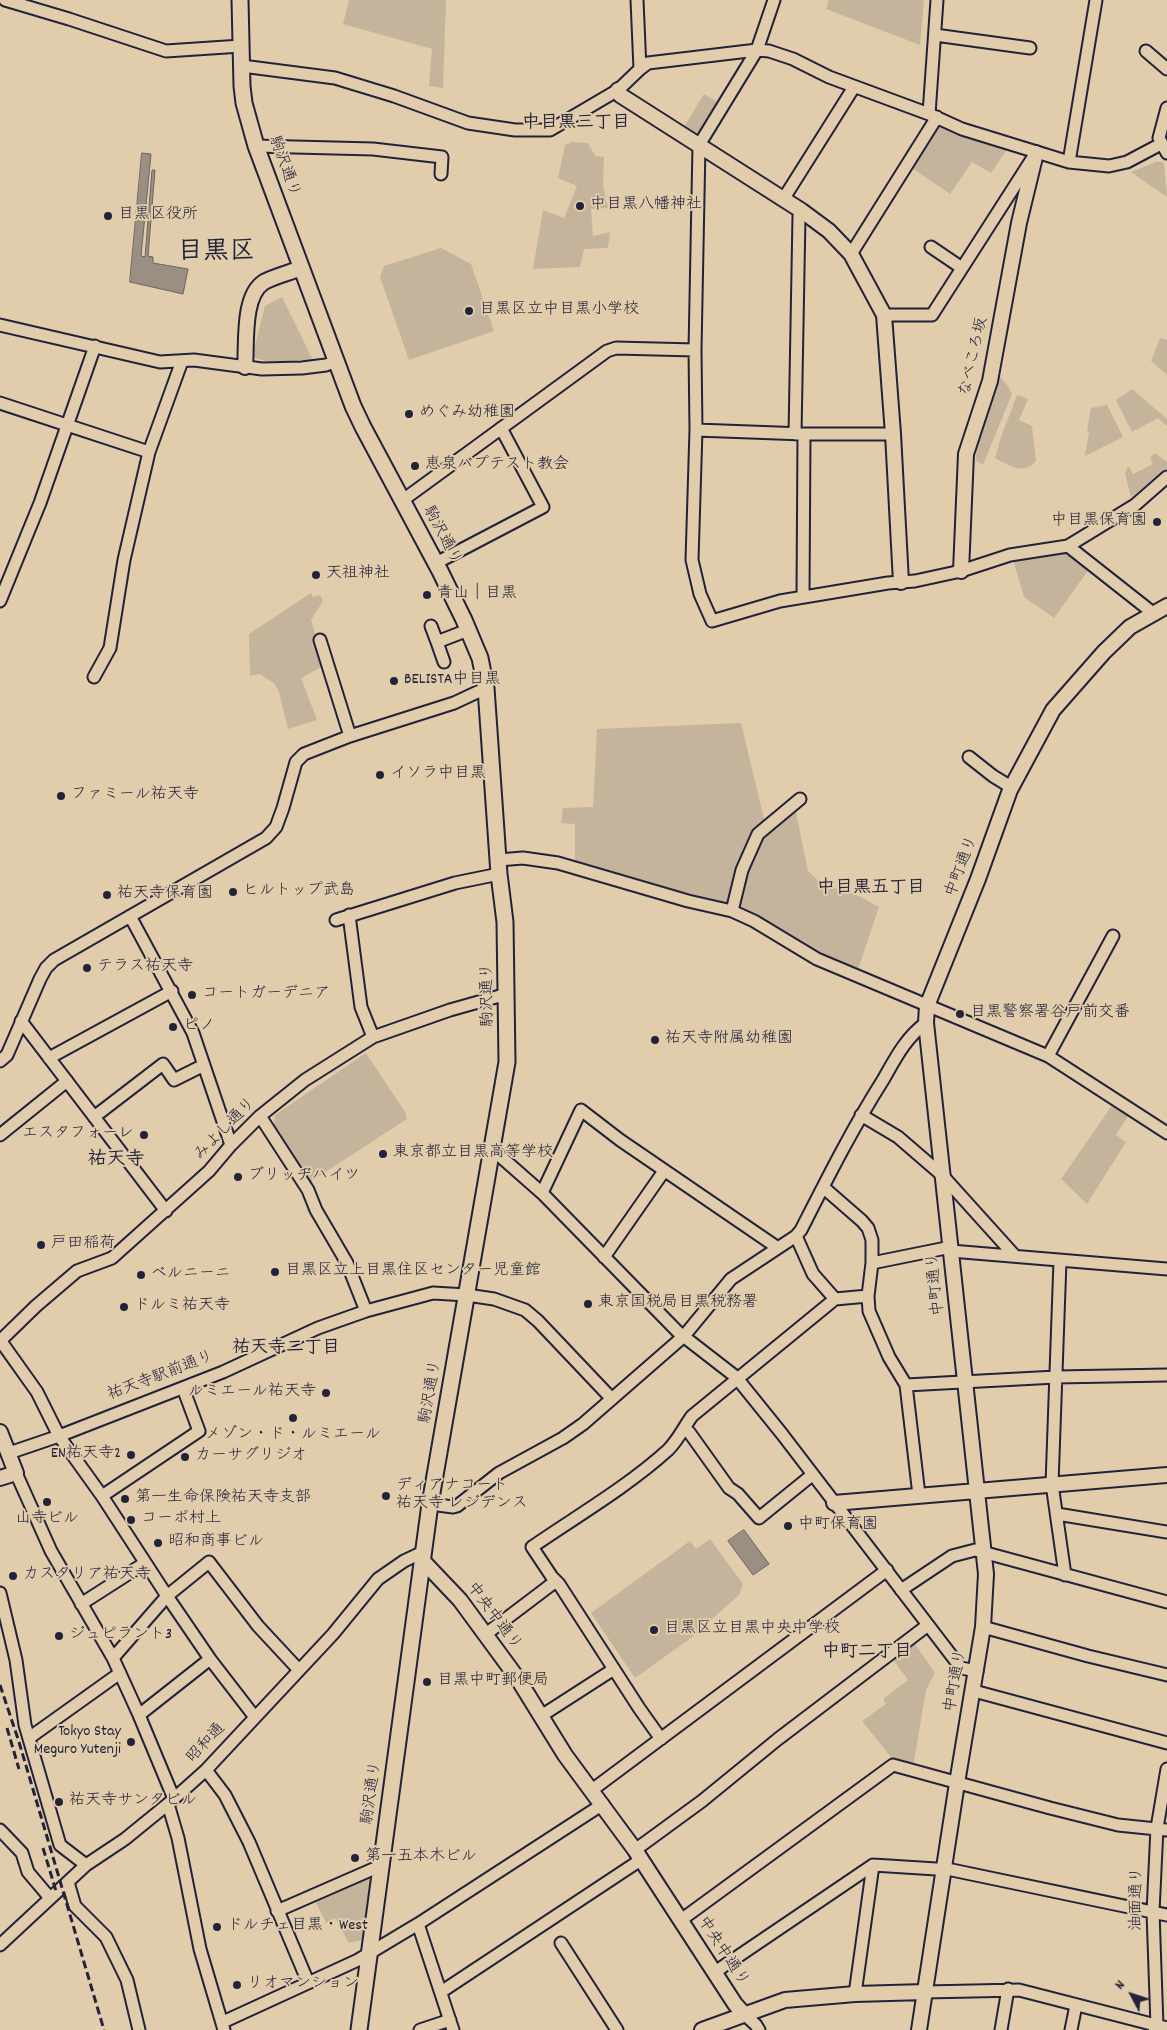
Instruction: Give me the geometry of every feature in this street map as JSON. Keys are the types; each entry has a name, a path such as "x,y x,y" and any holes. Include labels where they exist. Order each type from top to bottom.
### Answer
{"main road":[{"name":"駒沢通り","path":"240,0 244,103 256,146 363,428 436,563 480,658 486,688 499,867 505,922 507,1062 422,1555 359,2030"}],"street":[{"path":"5,0 166,51 241,46"},
{"path":"637,0 641,66"},
{"path":"774,0 757,50 699,145 695,350 696,430 692,560 700,594 712,621 780,601 915,581 961,570 1010,555 1068,546 1135,505 1167,477"},
{"path":"851,254 933,116 937,0"},
{"path":"1069,162 1096,0"},
{"path":"935,35 1030,48"},
{"path":"242,66 334,78 394,96 468,123 515,130 550,130 618,90 641,66 648,63 757,50 769,51 793,59 854,87 933,116 962,129 1069,162 1109,166 1127,162 1164,148 1159,138 1167,108"},
{"path":"1146,51 1167,69"},
{"path":"784,198 854,87"},
{"path":"618,90 620,95 802,210 829,231 851,254 884,314 894,434 900,582"},
{"path":"256,146 373,149 442,157 441,174"},
{"path":"884,314 932,315 1036,153"},
{"name":"なべころ坂","path":"961,570 966,454 990,381 1019,224 1036,153"},
{"path":"802,210 799,216 803,597"},
{"path":"931,247 962,268"},
{"path":"245,367 248,317 254,293 266,281 301,268"},
{"path":"0,325 160,362 194,360 262,369 302,368 326,365 336,361"},
{"path":"0,601 40,504 95,346"},
{"path":"403,500 607,351 616,348 695,350"},
{"path":"94,677 110,648 124,560 149,452 182,361"},
{"path":"0,403 149,452"},
{"path":"436,563 543,507 501,428"},
{"path":"696,430 800,434 894,434"},
{"path":"1068,546 1153,613"},
{"name":"中町通り","path":"919,2030 957,1782 984,1626 986,1574 926,1023 928,1006 1011,787 1053,710 1104,652 1130,627 1167,606"},
{"path":"431,626 444,662"},
{"path":"437,642 468,630"},
{"path":"320,640 350,736"},
{"path":"0,1061 7,1055 21,1020 46,968 54,960 266,838 276,827 296,762 304,754 350,736 454,702 486,688"},
{"path":"969,757 993,776 1011,787"},
{"path":"732,911 742,870 758,834 800,799"},
{"path":"336,920 455,883 523,858 558,863 688,901 732,911 754,921 817,959 1048,1056 1167,1133"},
{"path":"349,915 362,1007 373,1037"},
{"path":"130,916 193,1033 231,1145"},
{"path":"1048,1056 1113,936"},
{"path":"49,1058 172,991"},
{"name":"みよし通り","path":"0,1340 77,1271 112,1258 209,1172 231,1145 260,1116 305,1080 373,1037 450,1010 507,994"},
{"path":"21,1020 166,1211"},
{"path":"430,1504 457,1506 499,1473 563,1438 612,1399 684,1336 731,1279 796,1236 801,1230 861,1115 910,1036 926,1023"},
{"path":"94,1117 163,1064 174,1080 204,1065"},
{"path":"2,1129 67,1081"},
{"path":"542,1193 581,1110 664,1170 778,1248"},
{"path":"861,1115 898,1137 942,1175 1015,1256"},
{"path":"260,1116 308,1190 317,1212 347,1263 366,1311"},
{"path":"492,1148 542,1193 684,1336 738,1379 961,1668 977,1671"},
{"path":"604,1257 664,1170"},
{"path":"823,1187 862,1221 868,1228 872,1240 872,1263 868,1296 869,1311 875,1327 906,1385 919,1495"},
{"path":"796,1236 813,1274 834,1299"},
{"path":"872,1263 951,1249 1060,1261 1167,1269"},
{"path":"1060,1261 1052,1484 1064,1576"},
{"name":"祐天寺駅前通り","path":"9,1454 184,1388 245,1363 318,1328 366,1311 433,1293 494,1299 525,1310 538,1321 612,1399"},
{"path":"662,1740 532,1547 640,1472 668,1450 692,1416 834,1299 868,1296"},
{"path":"0,1340 37,1392 59,1436 102,1496 167,1596 210,1659 254,1716"},
{"path":"906,1385 1056,1377 1167,1375"},
{"path":"102,1496 199,1431 184,1388"},
{"path":"683,1430 689,1432 729,1488 738,1494 759,1518 812,1475"},
{"path":"0,1432 51,1551 112,1658 139,1715 171,1802 200,1949 223,2026 308,1982 369,1954 603,1804"},
{"path":"0,1478 16,1473"},
{"path":"834,1503 1167,1475"},
{"path":"1057,1514 1167,1532"},
{"path":"901,1590 952,1556 975,1550 1064,1576 1167,1602"},
{"name":"中央中通り","path":"422,1555 486,1634 518,1680 565,1755 639,1854 739,2010 744,2014"},
{"name":"昭和通","path":"0,1945 86,1865 125,1839 171,1802 206,1770 254,1716 333,1634 378,1579 404,1561 422,1555"},
{"path":"112,1658 167,1596 209,1562 258,1626 298,1669"},
{"path":"81,1604 145,1563"},
{"path":"592,1790 662,1740 887,1570"},
{"path":"486,1634 556,1581"},
{"path":"0,1593 16,1660 25,1725 60,1845 86,1865"},
{"path":"441,1992 639,1854 778,1739 928,1625"},
{"path":"984,1626 1088,1656 1167,1675"},
{"path":"139,1715 210,1659"},
{"path":"541,1716 614,1669"},
{"path":"29,1738 120,1673"},
{"path":"974,1691 1167,1743"},
{"path":"681,1920 893,1765 1118,1825 1162,1829"},
{"name":"油面通り","path":"1160,2028 1153,1912 1167,1769"},
{"path":"206,1770 225,1795 249,1842 308,1982"},
{"path":"0,1830 22,1853 28,1872 50,1898"},
{"path":"855,1994 873,1865"},
{"path":"715,1972 873,1865 945,1869 1167,1915"},
{"path":"277,1911 380,1866"},
{"path":"68,1882 75,1906 106,1937 127,1980 139,2030"},
{"path":"418,1924 451,2025 420,2030"},
{"path":"561,1943 617,2030"},
{"path":"1001,2030 1008,1989"},
{"path":"702,2030 785,2000 855,1994 1008,1989 1019,1990 1160,2028"},
{"path":"1071,2030 1076,2005"},
{"path":"744,2014 759,2030"}],"shaded area":[{"path":"349,0 446,0 443,88 429,86 432,49 343,24"},
{"path":"829,0 924,0 920,45 826,9"},
{"path":"704,94 719,103 699,134 696,135 684,127"},
{"path":"942,123 1010,145 991,173 972,162 950,194 912,168 912,160 937,125"},
{"path":"572,142 588,143 595,156 604,157 603,185 608,208 591,209 593,236 610,232 608,248 584,249 580,267 533,269 543,210 564,218 577,186 558,178 565,145"},
{"path":"142,153 151,154 141,256 145,257 152,170 155,170 148,256 153,257 153,263 188,269 183,294 130,282"},
{"path":"1156,162 1164,164 1167,197 1131,172"},
{"path":"441,248 471,264 494,331 409,360 380,277 384,266"},
{"path":"282,297 313,360 269,362 252,357 265,306"},
{"path":"1160,338 1167,340 1167,375 1151,361"},
{"path":"1000,377 1012,394 983,465 976,461 976,453"},
{"path":"1132,389 1167,419 1167,426 1158,418 1132,432 1116,400"},
{"path":"1017,395 1028,399 1019,420 1032,426 1036,461 1026,468 1016,468 995,458"},
{"path":"1107,405 1123,437 1085,456 1091,408"},
{"path":"1155,453 1167,462 1167,468 1131,497 1125,474 1127,468 1129,467 1133,474 1153,464 1150,458"},
{"path":"1068,546 1092,565 1054,618 1024,597 1012,556"},
{"path":"311,593 313,597 320,595 323,601 311,620 325,665 301,678 317,720 288,729 279,692 275,684 260,674 250,676 249,634"},
{"path":"741,723 765,823 730,903 726,906 668,892 575,864 575,824 561,823 563,808 593,807 597,729"},
{"path":"795,808 808,871 822,884 857,895 879,907 857,972 810,952 740,911 737,906 746,870 761,836"},
{"path":"366,1053 405,1112 407,1119 310,1182 274,1125 275,1115"},
{"path":"1113,1104 1128,1116 1116,1135 1126,1142 1087,1204 1061,1179"},
{"path":"744,1530 769,1564 753,1575 728,1541"},
{"path":"710,1539 743,1584 739,1595 691,1638 635,1678 591,1613 690,1541 696,1549"},
{"path":"913,1641 935,1673 926,1690 913,1767 895,1762 862,1721 886,1704 883,1699 908,1680 891,1657"},
{"path":"373,1874 363,1940 349,1943 335,1918 326,1923 314,1899"}],"railway":[{"path":"0,1685 19,1742 104,2030"},
{"path":"7,1728 19,1769"},
{"path":"43,1848 56,1891"}],"place":[{"name":"中目黒八幡神社","path":"580,206"},
{"name":"目黒区役所","path":"108,216"},
{"name":"目黒区立中目黒小学校","path":"469,311"},
{"name":"めぐみ幼稚園","path":"409,414"},
{"name":"恵泉バプテスト教会","path":"415,466"},
{"name":"中目黒保育園","path":"1157,522"},
{"name":"天祖神社","path":"316,575"},
{"name":"青山｜目黒","path":"427,595"},
{"name":"BELISTA中目黒","path":"394,681"},
{"name":"イソラ中目黒","path":"380,775"},
{"name":"ファミール祐天寺","path":"61,796"},
{"name":"ヒルトップ武島","path":"233,892"},
{"name":"祐天寺保育園","path":"107,895"},
{"name":"テラス祐天寺","path":"87,968"},
{"name":"コートガーデニア","path":"192,995"},
{"name":"目黒警察署谷戸前交番","path":"960,1014"},
{"name":"ピノ","path":"173,1027"},
{"name":"祐天寺附属幼稚園","path":"655,1040"},
{"name":"エスタフォーレ","path":"144,1135"},
{"name":"東京都立目黒高等学校","path":"383,1154"},
{"name":"ブリッヂハイツ","path":"238,1177"},
{"name":"戸田稲荷","path":"41,1245"},
{"name":"目黒区立上目黒住区センター児童館","path":"275,1272"},
{"name":"ベルニーニ","path":"141,1275"},
{"name":"東京国税局目黒税務署","path":"588,1304"},
{"name":"ドルミ祐天寺","path":"124,1307"},
{"name":"ルミエール祐天寺","path":"326,1393"},
{"name":"メゾン・ド・ルミエール","path":"293,1418"},
{"name":"EN祐天寺2","path":"131,1455"},
{"name":"カーサグリジオ","path":"185,1457"},
{"name":"ディアナコート 祐天寺 レジデンス","path":"386,1496"},
{"name":"第一生命保険祐天寺支部","path":"125,1499"},
{"name":"山寺ビル","path":"47,1502"},
{"name":"コーポ村上","path":"131,1520"},
{"name":"中町保育園","path":"788,1526"},
{"name":"昭和商事ビル","path":"158,1543"},
{"name":"カスタリア祐天寺","path":"13,1576"},
{"name":"目黒区立目黒中央中学校","path":"654,1630"},
{"name":"ジュピラント3","path":"59,1636"},
{"name":"目黒中町郵便局","path":"427,1682"},
{"name":"Tokyo Stay Meguro Yutenji","path":"131,1742"},
{"name":"祐天寺サンタビル","path":"59,1802"},
{"name":"第一五本木ビル","path":"355,1858"},
{"name":"ドルチェ目黒・West","path":"217,1927"},
{"name":"リオマンション","path":"237,1985"}],"district":[{"name":"中目黒三丁目","path":"576,125"},
{"name":"目黒区","path":"216,254"},
{"name":"中目黒五丁目","path":"871,890"},
{"name":"祐天寺","path":"116,1161"},
{"name":"祐天寺二丁目","path":"286,1350"},
{"name":"中町二丁目","path":"867,1654"}]}
